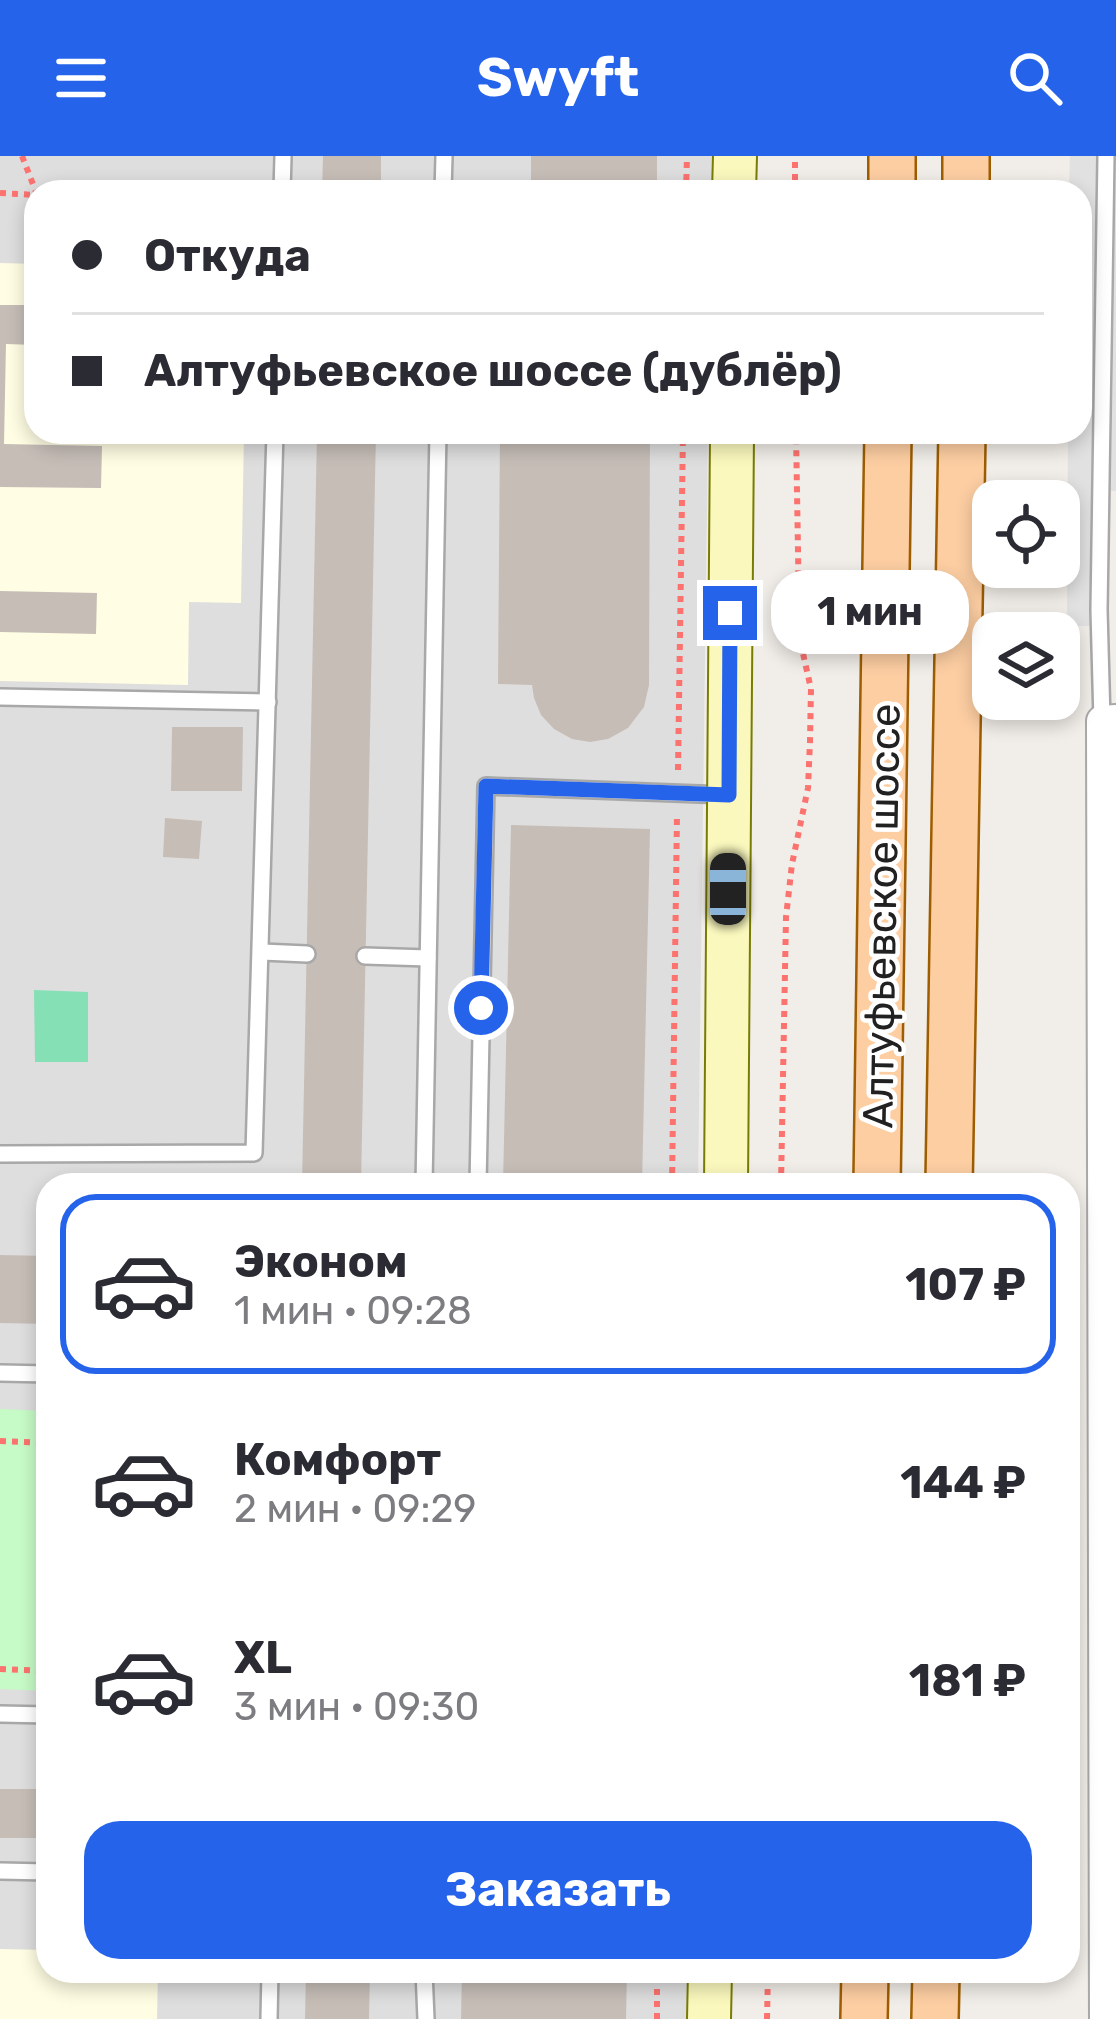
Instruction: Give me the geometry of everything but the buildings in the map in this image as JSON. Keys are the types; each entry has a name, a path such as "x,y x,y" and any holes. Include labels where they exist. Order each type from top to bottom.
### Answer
{"main road":[{"path":"726,1173 732,444"},
{"name":"Алтуфьевское шоссе","path":"877,1173 888,444"},
{"name":"Алтуфьевское шоссе","path":"949,1173 962,444"},
{"path":"709,2019 710,1983"},
{"path":"864,2019 865,1983"},
{"path":"935,2019 936,1983"}],"street":[{"path":"1109,720 1109,2011"}],"lane":[{"path":"1106,156 1100,610 1109,720"},
{"path":"0,1154 254,1153 275,444"},
{"path":"424,1173 438,444"},
{"path":"0,697 268,702"},
{"path":"478,1173 486,786 729,795"},
{"path":"262,952 307,954"},
{"path":"365,956 428,958"},
{"path":"0,1373 36,1374"},
{"path":"0,1714 36,1715"},
{"path":"0,1871 36,1872"},
{"path":"269,2019 270,1983"},
{"path":"424,1983 426,2019"}],"path":[{"path":"781,1173 786,917 808,788 810,742 811,688 800,610 796,444"},
{"path":"0,1441 36,1442"},
{"path":"0,1670 36,1671"},
{"path":"657,1983 657,2019"},
{"path":"767,2019 768,1983"}],"shaded area":[{"path":"0,156 712,156 712,180 24,180 24,444 708,444 698,1173 36,1173 36,1983 688,1983 687,2019 0,2019"},
{"path":"1070,156 1104,156 1102,626 1080,626 1080,612 1067,612 1067,588 1080,588 1080,480 1068,480 1068,444 1092,444 1092,180 1069,180"},
{"path":"1116,156 1116,491 1111,491"},
{"path":"0,263 24,264 24,444 244,444 241,603 189,602 188,685 0,681"},
{"path":"0,1949 36,1950 36,1983 158,1983 157,2019 0,2019"}],"green space":[{"path":"34,990 88,992 88,1062 35,1062"},
{"path":"0,1409 36,1410 36,1690 0,1689"}],"route":[{"path":"481,1008 486,786 729,795 730,613"}]}
